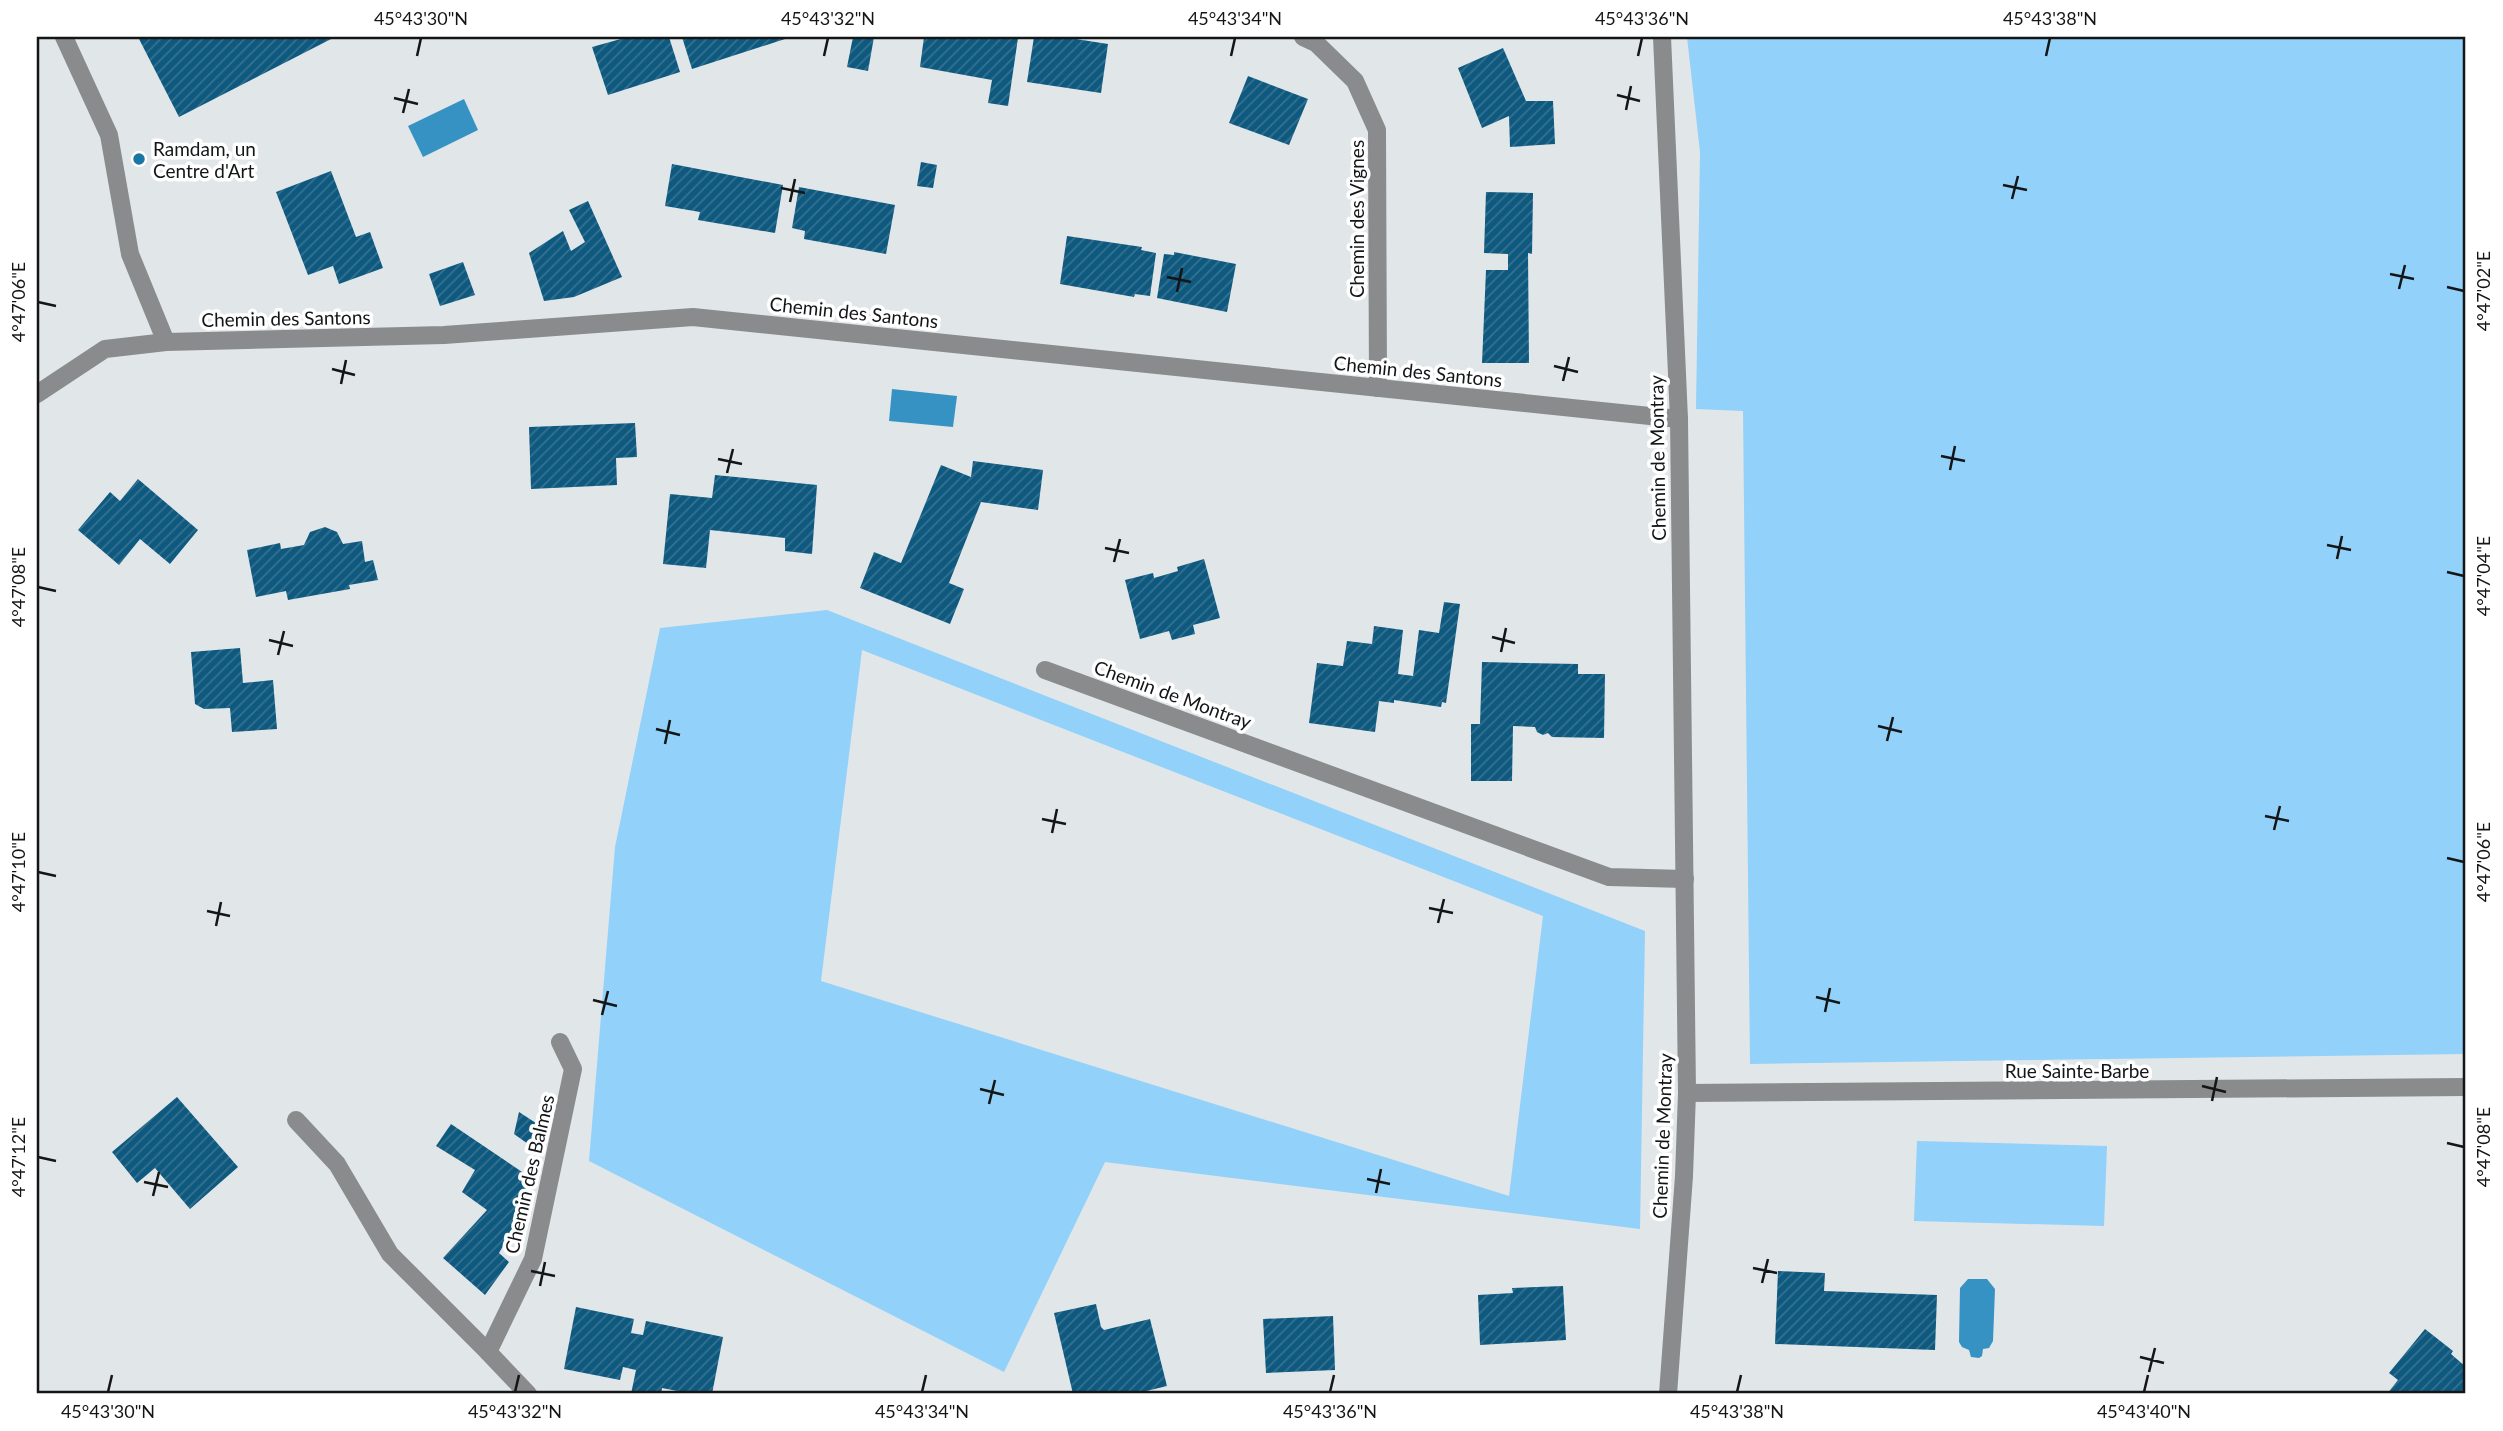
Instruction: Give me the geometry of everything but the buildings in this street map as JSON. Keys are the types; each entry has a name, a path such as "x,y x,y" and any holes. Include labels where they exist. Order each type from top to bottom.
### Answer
{"street":[{"path":"64,37 109,135 131,254 166,342"},
{"name":"Chemin des Vignes","path":"1303,37 1316,43 1355,81 1377,130 1378,388"},
{"name":"Chemin de Montray","path":"1662,37 1679,419 1687,1093 1684,1176 1668,1394"},
{"name":"Chemin des Santons","path":"37,394 105,349 166,342 444,335 693,317 1679,419"},
{"name":"Chemin de Montray","path":"1045,670 1609,877 1685,879"},
{"name":"Chemin des Balmes","path":"488,1352 533,1259 573,1069 560,1042"},
{"name":"Rue Sainte-Barbe","path":"1687,1093 2466,1087"},
{"path":"296,1120 337,1164 390,1254 528,1394"}],"shaded area":[{"path":"1687,37 2466,37 2466,1054 1750,1064 1743,411 1696,409 1700,152"},
{"path":"464,99 478,130 423,157 408,126"},
{"path":"892,389 957,396 953,427 889,421"},
{"path":"827,610 1645,931 1640,1229 1105,1162 1004,1372 589,1161 615,847 660,628","holes":["862,650 1543,916 1509,1196 821,981"]},
{"path":"1917,1141 2107,1146 2104,1226 1914,1221"},
{"path":"1968,1279 1987,1279 1995,1289 1993,1341 1989,1348 1983,1349 1979,1358 1971,1357 1969,1350 1959,1342 1960,1288"}],"place":[{"name":"Ramdam, un Centre d'Art","path":"139,159"}]}
